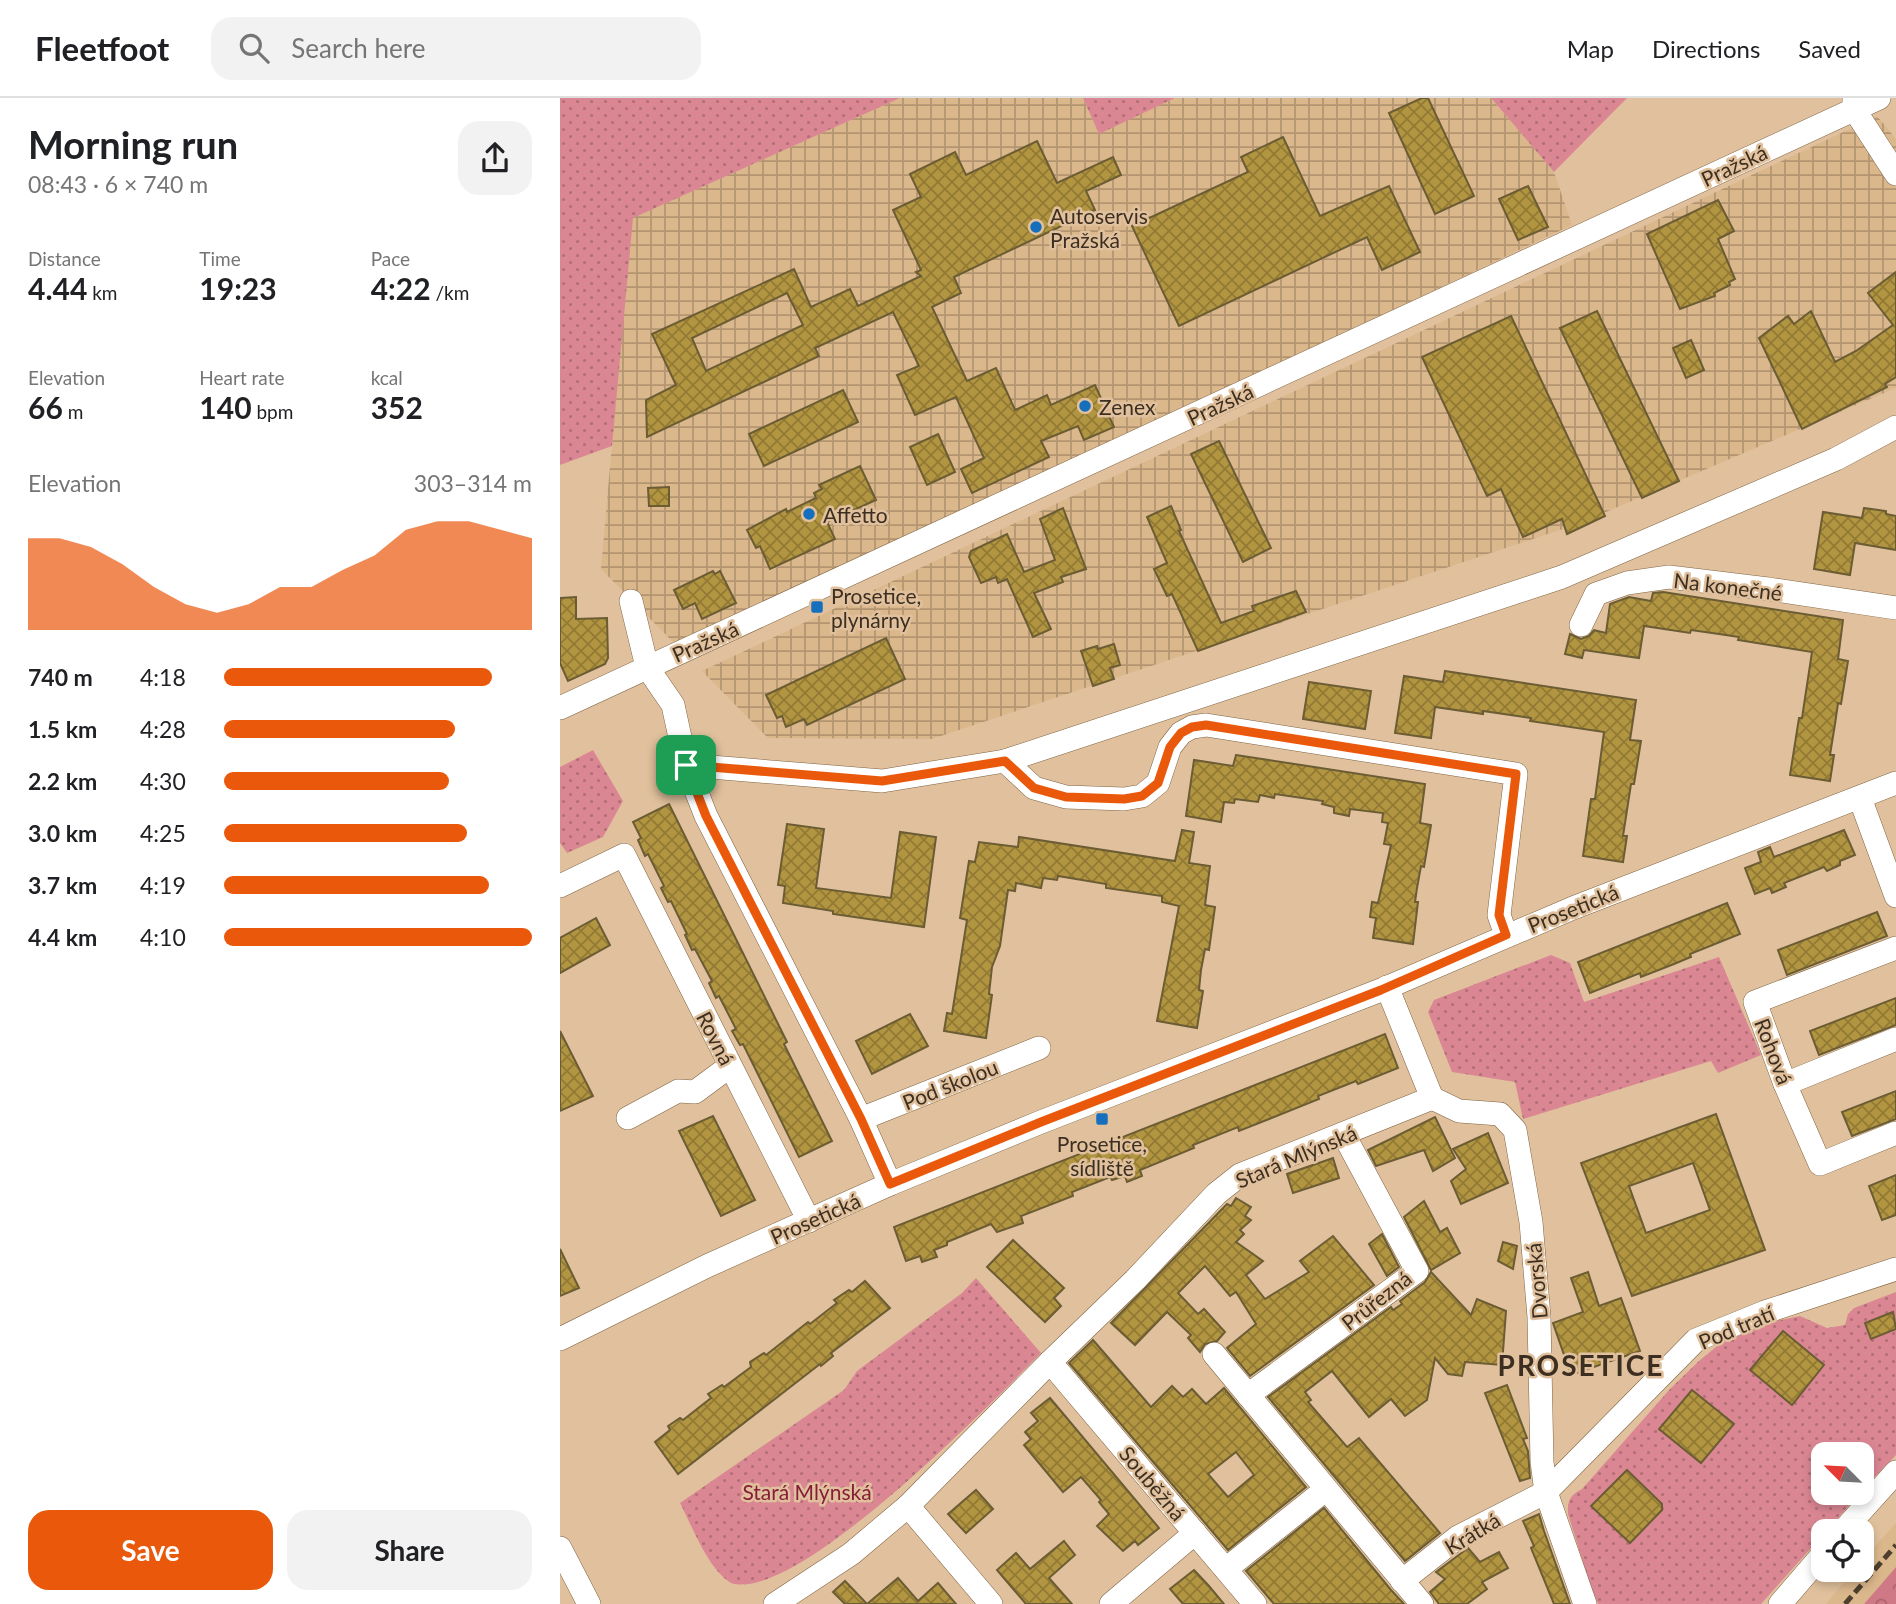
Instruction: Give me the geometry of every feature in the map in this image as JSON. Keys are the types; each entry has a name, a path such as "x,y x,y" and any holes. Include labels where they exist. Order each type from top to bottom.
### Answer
{"street":[{"name":"Pražská","path":"560,708 1854,104 1879,98"},
{"path":"1854,104 1896,174"},
{"path":"686,765 882,781 1005,761 1562,577 1836,459 1896,427"},
{"name":"Na konečné","path":"1581,625 1596,594 1627,583 1669,578 1896,608"},
{"path":"631,601 647,667 673,705 686,765 706,816 861,1119 890,1184"},
{"path":"1005,761 1034,788 1066,797 1124,799 1142,796 1158,783 1170,747 1181,733 1192,727 1206,725 1516,774 1499,915 1506,935"},
{"name":"Prosetická","path":"560,1339 707,1266 890,1184 1387,987 1506,935 1896,783"},
{"path":"1860,798 1896,897"},
{"name":"Rovná","path":"560,886 624,855 809,1221"},
{"name":"Rohová","path":"1896,948 1755,1002 1785,1084 1819,1164 1896,1133"},
{"path":"1387,987 1432,1098"},
{"path":"1785,1084 1896,1039"},
{"name":"Pod školou","path":"861,1119 1039,1048"},
{"path":"628,1118 678,1091 695,1092 730,1066"},
{"name":"Stará Mlýnská","path":"775,1604 851,1555 908,1506 1049,1362 1135,1280 1216,1194 1240,1175 1432,1098"},
{"name":"Dvorská","path":"1432,1098 1460,1111 1500,1114 1515,1130 1531,1222 1539,1317 1542,1462 1546,1492 1585,1604"},
{"name":"Průřezná","path":"1248,1395 1417,1271 1344,1135"},
{"name":"Pod tratí","path":"1546,1492 1696,1340 1765,1312 1896,1269"},
{"path":"1214,1354 1422,1604"},
{"name":"Souběžná","path":"1049,1362 1255,1604"},
{"path":"1854,1519 1896,1472"},
{"path":"1226,1569 1325,1490"},
{"name":"Krátká","path":"1402,1581 1458,1537 1546,1492"},
{"path":"908,1506 991,1604"},
{"path":"1111,1604 1195,1533"},
{"path":"560,1548 589,1604"},
{"path":"1780,1604 1811,1568"}],"shaded area":[{"path":"900,98 1083,98 1099,133 1175,98 1491,98 1554,172 1572,225 679,648 601,569 632,218"},
{"path":"1877,116 1896,139 1896,388 1578,524 932,739 768,738 702,671"},
{"path":"1896,1523 1896,1567 1864,1604 1826,1604 1844,1582 1874,1582 1874,1548"}],"green space":[{"path":"560,98 900,98 633,218 612,446 560,465"},
{"path":"1083,98 1175,98 1099,134"},
{"path":"1491,98 1627,98 1554,172"},
{"path":"593,750 623,801 603,837 567,853 560,843 560,767"},
{"path":"1551,955 1570,963 1584,1002 1719,957 1761,1055 1718,1073 1711,1061 1523,1119 1515,1082 1452,1072 1428,1012 1434,1000"},
{"name":"Stará Mlýnská","path":"976,1278 1041,1353 940,1452 846,1532 801,1562 761,1581 731,1583 715,1568 680,1503 844,1390 857,1371 962,1293"},
{"path":"1896,1292 1896,1455 1874,1478 1874,1442 1811,1442 1811,1505 1849,1505 1837,1519 1811,1519 1811,1548 1761,1604 1598,1604 1568,1514 1572,1496 1582,1489 1670,1389 1722,1342 1776,1321 1800,1316 1827,1328 1845,1325 1848,1314 1854,1308"},
{"path":"1896,1567 1896,1604 1864,1604"}],"building":[{"path":"1422,98 1428,98 1474,196 1435,214 1389,113"},
{"path":"1283,137 1320,216 1389,186 1420,252 1382,270 1367,237 1179,326 1132,226 1248,172 1241,157"},
{"path":"1037,141 1057,183 1113,157 1121,175 1086,191 1095,210 954,277 961,293 932,307 967,381 996,368 1015,410 1047,395 1051,405 1095,385 1114,427 1084,440 1078,426 1041,441 1049,457 972,493 961,469 984,458 956,397 915,415 897,375 919,366 893,312 815,348 819,356 647,437 646,400 676,385 652,334 794,269 811,307 850,289 858,306 921,276 916,272 921,270 893,210 921,197 910,174 955,152 966,175","holes":["787,293 803,325 706,371 692,338"]},
{"path":"1528,186 1548,227 1518,240 1499,199"},
{"path":"1718,200 1734,231 1718,239 1735,279 1729,282 1730,285 1714,293 1715,296 1680,309 1647,234"},
{"path":"1896,272 1896,377 1885,384 1887,387 1802,429 1759,338 1788,316 1794,324 1811,311 1835,362 1893,325 1868,293"},
{"path":"1597,311 1679,481 1642,498 1560,328"},
{"path":"1511,316 1605,516 1567,534 1562,519 1523,537 1501,489 1487,496 1422,357"},
{"path":"1691,340 1704,370 1686,378 1673,348"},
{"path":"843,390 858,422 764,466 749,434"},
{"path":"938,434 955,472 927,485 910,447"},
{"path":"1219,441 1271,548 1243,562 1191,454"},
{"path":"860,466 876,500 827,522 835,539 770,569 760,546 756,548 747,530 786,509 787,512 816,498 814,493 822,489 819,485"},
{"path":"669,487 669,506 649,506 648,488"},
{"path":"1171,506 1181,530 1179,531 1221,623 1254,611 1252,606 1296,591 1306,612 1198,651 1172,594 1167,596 1154,569 1167,563 1147,517"},
{"path":"1063,508 1086,569 1061,577 1063,582 1034,593 1051,629 1033,637 1007,579 998,583 996,577 981,583 969,557 971,551 1007,534 1024,572 1055,560 1040,519"},
{"path":"1864,508 1886,511 1886,514 1896,516 1896,550 1855,543 1850,575 1814,569 1823,512 1862,518"},
{"path":"713,571 715,574 720,571 736,603 702,619 695,603 683,609 674,590"},
{"path":"1663,592 1843,620 1838,659 1848,661 1830,755 1834,755 1830,781 1790,775 1812,652 1738,640 1739,637 1644,626 1639,658 1584,650 1582,658 1565,654 1570,634 1581,639 1594,630 1606,633 1610,604 1629,597 1651,601 1653,593"},
{"path":"576,597 576,619 607,618 608,658 605,664 568,681 560,663 560,598"},
{"path":"886,638 905,679 807,725 804,719 786,727 782,716 777,718 766,695"},
{"path":"1114,644 1120,665 1110,668 1114,679 1093,686 1081,651"},
{"path":"1445,671 1636,700 1630,740 1641,741 1623,836 1627,836 1623,862 1583,856 1591,799 1595,799 1604,732 1530,721 1531,718 1435,707 1431,738 1395,733 1404,676 1443,682"},
{"path":"1309,682 1371,691 1365,729 1303,719"},
{"path":"1236,755 1425,784 1420,823 1431,825 1424,867 1421,866 1417,888 1413,944 1373,938 1376,918 1370,917 1372,902 1378,903 1391,845 1384,844 1388,823 1382,822 1383,813 1350,809 1349,816 1334,813 1334,807 1322,804 1323,801 1275,794 1274,798 1260,795 1258,802 1235,799 1234,803 1224,802 1221,822 1186,816 1194,760 1233,766"},
{"path":"669,804 787,1042 784,1044 832,1141 799,1157 743,1044 740,1045 732,1031 736,1029 719,996 716,998 709,983 712,981 695,949 692,950 671,901 668,902 661,888 664,886 638,840 641,838 633,822"},
{"path":"787,824 824,829 816,888 891,898 900,832 936,837 924,927 833,914 833,911 783,903 785,886 778,885"},
{"path":"1182,830 1194,832 1189,863 1210,866 1205,905 1215,907 1209,950 1205,949 1201,970 1199,990 1203,991 1197,1028 1157,1021 1179,906 1162,902 1162,896 1106,888 1106,884 1058,876 1057,880 1043,878 1041,888 1016,883 1015,891 1008,890 1000,946 992,967 989,994 992,995 986,1038 944,1031 947,1013 952,1014 967,920 960,918 969,861 975,862 979,842 1018,847 1019,837 1175,861"},
{"path":"1844,830 1855,855 1840,861 1840,865 1827,871 1824,867 1784,883 1786,887 1772,893 1770,888 1755,894 1745,868 1761,862 1758,852 1770,847 1774,857"},
{"path":"1727,903 1740,934 1641,977 1640,973 1590,993 1578,962"},
{"path":"1877,912 1887,936 1787,975 1778,950"},
{"path":"596,918 610,945 560,973 560,938"},
{"path":"1896,998 1896,1025 1819,1055 1810,1031"},
{"path":"910,1014 928,1046 872,1074 856,1041"},
{"path":"560,1031 593,1096 560,1111"},
{"path":"1385,1034 1398,1068 1318,1096 1319,1099 1239,1131 1238,1127 1193,1145 1194,1148 1140,1170 1142,1176 1127,1182 1125,1176 1112,1180 1110,1177 1072,1192 1073,1196 1021,1216 1023,1223 997,1232 991,1224 947,1242 947,1245 934,1250 937,1257 922,1262 920,1256 906,1261 894,1227"},
{"path":"1896,1091 1896,1119 1852,1136 1842,1112"},
{"path":"1716,1114 1765,1250 1632,1296 1581,1163","holes":["1693,1163 1710,1210 1646,1233 1629,1186"]},
{"path":"713,1116 755,1200 721,1216 679,1131"},
{"path":"1435,1117 1455,1158 1433,1171 1424,1150 1376,1166 1368,1150"},
{"path":"1488,1133 1508,1183 1461,1204 1451,1181 1466,1169 1453,1149"},
{"path":"1333,1158 1339,1178 1293,1193 1287,1174"},
{"path":"1896,1175 1896,1215 1882,1220 1869,1186"},
{"path":"1236,1198 1251,1207 1245,1216 1251,1220 1240,1230 1244,1234 1236,1242 1263,1261 1246,1275 1265,1299 1309,1272 1300,1261 1333,1236 1374,1285 1250,1376 1227,1348 1256,1324 1236,1292 1230,1296 1205,1266 1178,1293 1198,1314 1204,1309 1225,1332 1217,1341 1205,1344 1200,1352 1188,1338 1191,1335 1167,1312 1135,1345 1111,1323 1227,1204 1231,1206"},
{"path":"1424,1201 1440,1232 1447,1228 1460,1253 1431,1270 1404,1217"},
{"path":"1382,1234 1399,1267 1387,1276 1369,1244"},
{"path":"1013,1240 1064,1288 1054,1298 1061,1306 1045,1322 987,1267"},
{"path":"1503,1242 1517,1246 1513,1269 1498,1261"},
{"path":"560,1249 579,1288 560,1296"},
{"path":"1431,1272 1471,1315 1477,1299 1506,1311 1502,1365 1465,1362 1462,1376 1448,1374 1435,1358 1427,1400 1405,1416 1391,1399 1369,1417 1332,1371 1305,1392 1311,1400 1308,1402 1347,1447 1359,1438 1440,1533 1405,1561 1268,1397 1391,1307 1393,1310 1402,1304 1400,1301 1425,1282"},
{"path":"1588,1272 1599,1306 1621,1298 1640,1351 1571,1375 1553,1323 1583,1312 1571,1278"},
{"path":"865,1281 890,1308 831,1353 833,1356 821,1366 820,1364 678,1474 655,1442 670,1430 668,1426 680,1418 683,1420 711,1398 708,1394 722,1385 724,1387 751,1367 750,1362 764,1353 766,1355 837,1303 834,1300 849,1290 852,1292"},
{"path":"1893,1312 1896,1329 1871,1339 1865,1323"},
{"path":"1783,1331 1824,1365 1792,1405 1750,1370"},
{"path":"1093,1340 1151,1407 1172,1386 1183,1397 1192,1389 1206,1404 1224,1388 1306,1487 1228,1550 1069,1363","holes":["1236,1452 1254,1475 1228,1497 1208,1474"]},
{"path":"1507,1385 1527,1438 1523,1439 1528,1451 1530,1478 1520,1481 1485,1393"},
{"path":"1692,1390 1734,1424 1701,1463 1659,1429"},
{"path":"1050,1398 1159,1528 1138,1545 1135,1541 1123,1551 1097,1526 1109,1514 1081,1477 1063,1492 1024,1445 1031,1439 1025,1432 1038,1421 1031,1413"},
{"path":"1627,1470 1662,1504 1662,1510 1630,1543 1591,1506"},
{"path":"976,1490 993,1509 966,1533 948,1514"},
{"path":"1324,1508 1404,1604 1274,1604 1246,1571"},
{"path":"1539,1514 1570,1604 1554,1604 1531,1548 1534,1546 1523,1521"},
{"path":"1064,1541 1075,1555 1049,1578 1072,1604 1026,1604 997,1570 1016,1553 1030,1569"},
{"path":"1468,1548 1480,1562 1499,1552 1508,1568 1482,1582 1487,1589 1467,1604 1439,1604 1430,1592 1445,1579 1436,1572"},
{"path":"1194,1570 1224,1604 1183,1604 1170,1589"},
{"path":"898,1578 918,1601 938,1583 956,1604 867,1604"},
{"path":"845,1581 867,1604 845,1604 833,1592"}],"railway":[{"path":"1845,1604 1896,1545"}],"place":[{"name":"Autoservis Pražská","path":"1036,227"},
{"name":"Zenex","path":"1085,406"},
{"name":"Affetto","path":"809,514"},
{"name":"Prosetice, plynárny","path":"817,607"},
{"name":"Prosetice, sídliště","path":"1102,1119"}],"district":[{"name":"PROSETICE","path":"1581,1365"}],"route":[{"path":"1206,725 1516,774 1499,915 1506,935 1381,990 1041,1122 890,1184 861,1119 706,816 686,765 882,781 1005,761 1034,788 1066,797 1124,799 1142,796 1158,783 1170,747 1181,733 1192,727 1206,725"}]}
